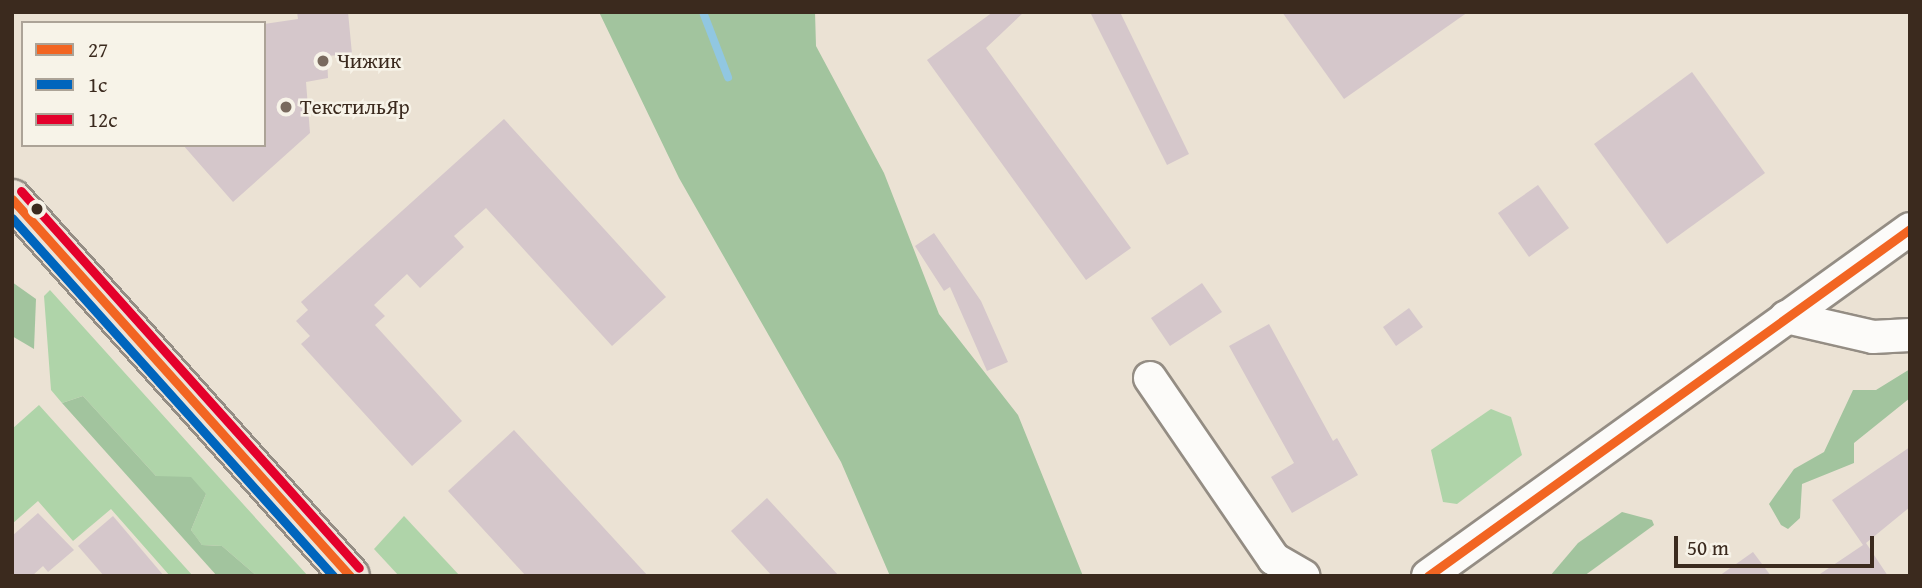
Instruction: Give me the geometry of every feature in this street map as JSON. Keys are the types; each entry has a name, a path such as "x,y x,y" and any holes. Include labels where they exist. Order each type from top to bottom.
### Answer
{"main road":[{"path":"12,199 350,576"}],"street":[{"path":"1428,576 1910,229"},
{"path":"1786,317 1873,337 1910,335"},
{"path":"1150,378 1273,559 1303,576"}],"green space":[{"path":"599,12 815,12 816,46 884,173 939,314 1018,415 1083,576 890,576 841,462 679,178"},
{"path":"12,282 36,299 34,349 12,336"},
{"path":"50,290 308,576 257,576 222,546 202,545 191,530 206,494 156,476 83,396 62,403 51,390 44,296"},
{"path":"1910,369 1910,398 1854,443 1854,463 1802,484 1800,518 1788,529 1781,525 1769,504 1794,469 1824,452 1853,390 1876,390"},
{"path":"83,396 156,476 191,477 206,494 191,530 202,545 222,546 257,576 217,576 62,403"},
{"path":"39,405 193,576 170,576 111,509 73,541 38,501 12,524 12,429"},
{"path":"1491,409 1511,417 1522,455 1457,504 1443,502 1431,450"},
{"path":"1622,512 1652,520 1654,525 1584,576 1550,576 1578,543"},
{"path":"404,516 460,576 399,576 374,549"}],"building":[{"name":"ТекстильЯр","path":"297,12 348,12 352,54 327,56 328,78 306,82 310,133 233,202 185,147 266,147 266,24 298,19"},
{"path":"993,12 1024,12 986,48 1131,248 1086,280 927,60"},
{"path":"1090,12 1120,12 1189,154 1167,165"},
{"path":"1282,12 1468,12 1344,99"},
{"path":"1692,72 1765,173 1667,244 1594,144"},
{"path":"504,119 666,297 612,346 486,208 454,236 464,247 420,288 407,274 374,305 385,316 375,325 462,421 412,466 301,344 310,336 296,321 308,310 301,302"},
{"path":"1538,185 1569,228 1529,257 1498,213"},
{"path":"934,233 981,301 1008,362 987,371 950,287 944,291 915,246"},
{"path":"1202,283 1222,312 1170,346 1151,318"},
{"path":"1409,308 1423,327 1396,346 1383,327"},
{"path":"1269,324 1333,441 1337,438 1358,475 1292,513 1271,477 1294,463 1229,346"},
{"path":"514,430 648,576 526,576 448,491"},
{"path":"1910,447 1910,507 1866,543 1888,576 1817,576 1863,545 1832,500"},
{"path":"767,498 839,576 772,576 731,531"},
{"path":"38,513 74,550 48,572 43,566 32,576 12,576 12,536"},
{"path":"113,516 164,576 104,576 78,546"},
{"path":"1753,552 1771,576 1719,576"}],"waterway":[{"path":"703,12 728,77"}],"transit line":[{"name":"12с","path":"21,191 359,568"},
{"name":"27","path":"12,199 350,576"},
{"name":"1с","path":"12,218 333,576"},
{"name":"27","path":"1428,576 1910,229"}],"place":[{"name":"Чижик","path":"323,61"},
{"name":"ТекстильЯр","path":"286,107"}]}
